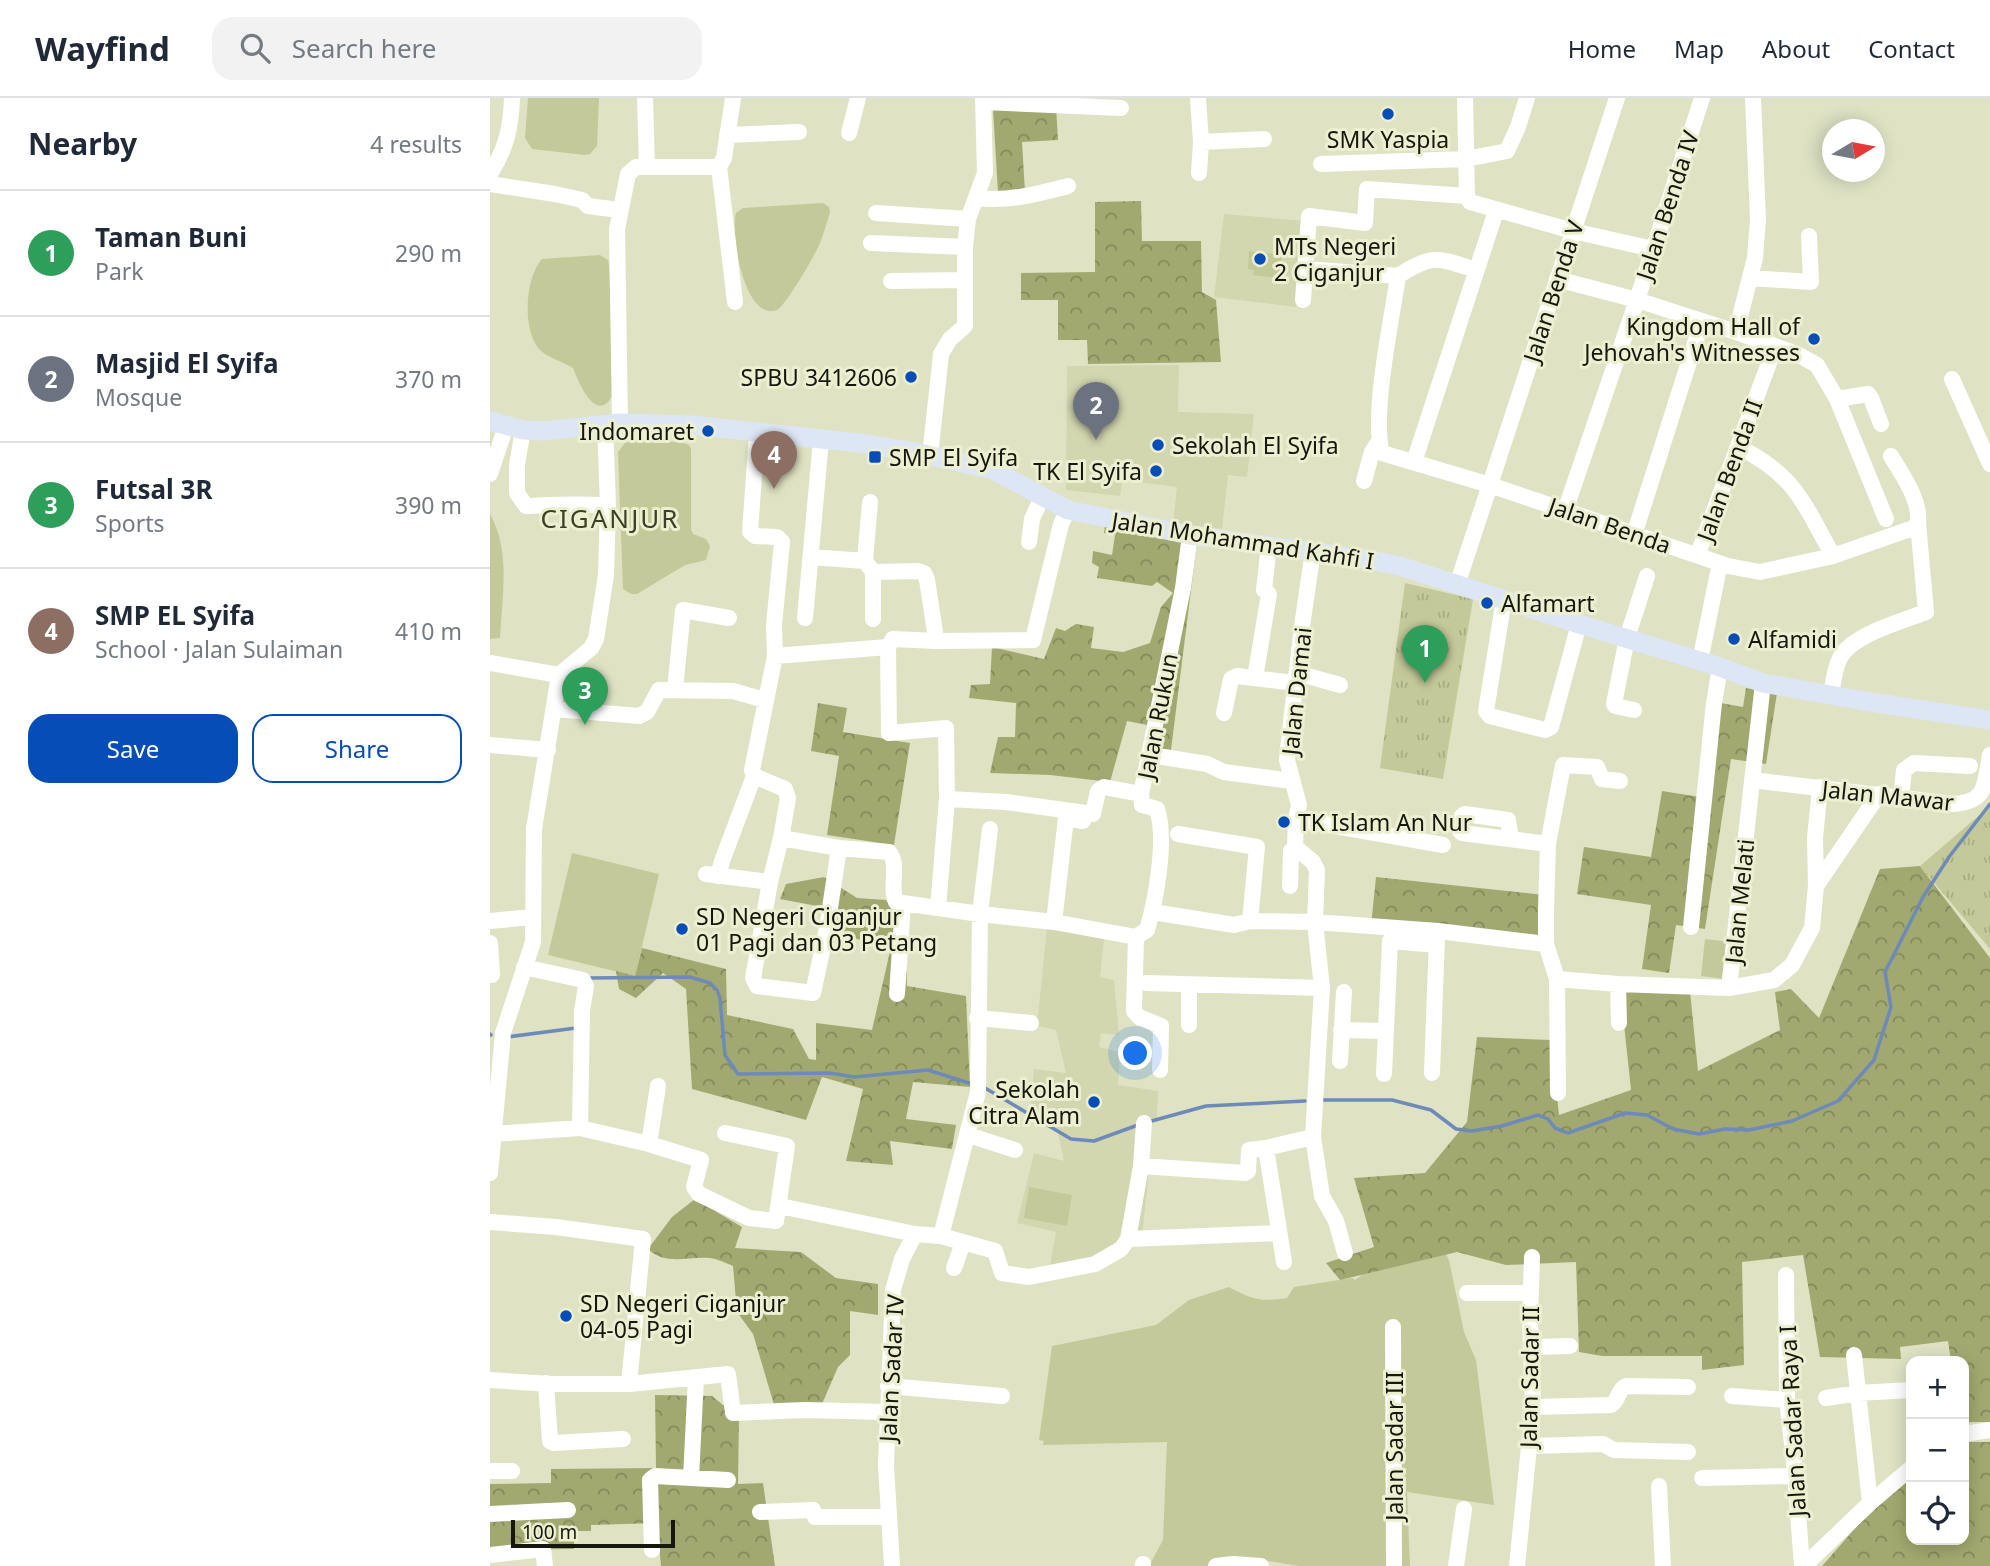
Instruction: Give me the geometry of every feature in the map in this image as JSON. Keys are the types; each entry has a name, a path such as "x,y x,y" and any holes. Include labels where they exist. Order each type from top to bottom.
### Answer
{"main road":[{"name":"Jalan Mohammad Kahfi I","path":"507,425 544,431 613,424 691,425 881,447 982,466 1068,510 1190,535 1313,551 1400,566 1720,667 1763,684 1990,720"}],"street":[{"path":"490,174 511,126 512,98"},
{"path":"645,98 647,167"},
{"path":"733,98 724,158 719,167 735,302"},
{"path":"849,133 858,98"},
{"path":"1198,98 1199,173"},
{"path":"1465,98 1466,196 1470,202 1573,231 1653,249"},
{"path":"1321,164 1466,159 1507,151 1527,98"},
{"name":"Jalan Benda V","path":"1490,485 1617,98"},
{"name":"Jalan Benda IV","path":"1565,511 1702,98"},
{"path":"1736,332 1755,258 1758,219 1753,98"},
{"path":"930,456 941,354 950,339 965,326 965,247 968,219 985,173 983,100 1121,107"},
{"path":"727,135 799,132"},
{"path":"1200,142 1264,139"},
{"path":"490,1173 492,1117 503,1033 533,942 537,772 548,750 559,676 591,648 596,639 606,575 619,210 628,174 636,167 719,167"},
{"path":"490,184 555,194 582,200 587,206 619,210"},
{"path":"976,198 989,200 1027,197 1068,186"},
{"path":"1303,300 1309,216 1365,223 1367,189 1466,196"},
{"path":"1414,462 1496,211"},
{"path":"876,213 968,219"},
{"path":"1750,278 1811,282 1809,236"},
{"path":"871,243 965,247"},
{"path":"1306,269 1398,276 1413,266 1436,258 1476,270"},
{"path":"1364,481 1371,452 1379,441 1382,393 1398,276"},
{"path":"1557,279 1637,300 1736,332 1797,354 1817,365 1837,399 1886,519"},
{"path":"891,281 965,280"},
{"path":"1634,535 1702,321"},
{"name":"Jalan Benda II","path":"1698,554 1775,347"},
{"path":"1952,379 1990,464"},
{"path":"1837,399 1868,394 1881,424"},
{"path":"507,425 517,466 517,493 526,506 572,506 581,503 608,506"},
{"path":"490,474 507,425"},
{"path":"757,433 750,532 755,536 777,537 782,542 774,625 775,656 752,770 754,776 712,875 770,882"},
{"path":"805,618 821,440"},
{"name":"Jalan Benda","path":"1379,441 1382,453 1490,485 1720,563 1760,572 1833,556 1893,536 1918,523"},
{"path":"1738,447 1777,469 1794,487 1833,556"},
{"path":"1831,696 1840,657 1846,650 1873,632 1926,612 1919,517 1911,492 1891,456"},
{"path":"1457,584 1490,485"},
{"path":"1029,542 1032,519 1042,496"},
{"path":"870,502 869,566 873,619"},
{"path":"938,908 947,799 946,728 889,733 888,647 893,639 1033,640 1061,524 1068,510"},
{"name":"Jalan Rukun","path":"1136,937 1147,930 1153,912 1163,837 1157,809 1142,805 1141,794 1151,755 1190,535"},
{"path":"1255,678 1269,594 1264,590 1269,545"},
{"name":"Jalan Damai","path":"1290,886 1291,851 1295,847 1299,805 1287,760 1313,551"},
{"path":"811,557 924,573 936,632"},
{"path":"1700,661 1720,563"},
{"path":"1634,710 1614,704 1626,638 1647,576"},
{"path":"1503,599 1486,711 1490,716 1545,730 1551,727 1579,624"},
{"path":"674,689 683,610 729,618"},
{"path":"775,656 888,647"},
{"path":"490,663 559,676"},
{"path":"1691,927 1720,667"},
{"path":"1224,713 1231,679 1237,676 1296,678 1340,685"},
{"name":"Jalan Melati","path":"1557,979 1729,988 1763,684"},
{"path":"554,709 639,716 647,712 659,690 674,689 733,691 765,700"},
{"path":"490,745 548,750"},
{"path":"1151,755 1208,764 1224,772 1292,781"},
{"name":"Jalan Mawar","path":"1752,780 1953,804 1974,802 1981,793 1990,755"},
{"path":"1901,798 1905,770 1914,763 1970,766"},
{"path":"1558,1093 1557,979 1546,944 1548,844 1563,765 1597,767 1602,779 1620,781"},
{"path":"754,776 785,789 788,798 753,978 757,986 813,993 827,928 839,848"},
{"path":"947,799 1006,802 1093,814 1098,791 1104,787 1141,794"},
{"path":"1729,988 1774,981 1792,965 1812,928 1816,886 1815,838 1821,787"},
{"path":"1816,886 1879,794"},
{"path":"1029,814 1089,822"},
{"path":"1054,922 1066,818"},
{"path":"1296,819 1443,845"},
{"path":"941,1236 978,1092 980,914 990,829"},
{"path":"1178,834 1257,847 1250,921"},
{"path":"781,838 839,848 889,852 894,861 893,895 896,902 903,904 1054,922 1136,937 1134,1011 1139,1017 1161,1026 1160,1070"},
{"path":"1511,839 1548,844"},
{"path":"1295,847 1313,862 1317,870 1315,922 1322,988 1313,1137 1322,1196 1336,1220 1345,1253"},
{"path":"897,993 903,904"},
{"path":"1153,912 1234,925 1250,921 1315,922 1437,938 1546,944"},
{"path":"490,920 532,917"},
{"path":"1384,1074 1390,941 1437,938"},
{"path":"1432,1073 1437,938"},
{"path":"490,943 492,975"},
{"path":"524,967 583,980 586,986 582,1011 580,1128"},
{"path":"1146,983 1322,988"},
{"path":"1618,984 1619,1023"},
{"path":"1189,986 1189,1025"},
{"path":"1340,1060 1344,992"},
{"path":"977,1017 1031,1023"},
{"path":"1341,1030 1386,1031"},
{"path":"649,1144 658,1086"},
{"path":"780,1206 915,1234 941,1236 996,1251 1002,1273 1029,1277 1096,1264 1121,1249 1128,1239 1141,1166 1144,1123"},
{"path":"493,1134 580,1128 649,1144 701,1160 694,1187 699,1194 749,1218 776,1222 787,1146 725,1133"},
{"path":"968,1135 1015,1150"},
{"path":"1141,1166 1245,1173 1248,1171 1249,1150 1313,1137"},
{"path":"1266,1148 1284,1262"},
{"path":"490,1222 556,1227 643,1239 629,1384"},
{"path":"1128,1239 1279,1233"},
{"name":"Jalan Sadar IV","path":"892,1566 886,1465 893,1290 902,1259 915,1234"},
{"path":"954,1268 963,1243"},
{"path":"1531,1293 1532,1257"},
{"name":"Jalan Sadar Raya I","path":"1786,1275 1787,1400 1803,1566"},
{"name":"Jalan Sadar II","path":"1467,1293 1531,1293 1533,1408 1517,1566"},
{"name":"Jalan Sadar III","path":"1393,1327 1394,1566"},
{"path":"1532,1347 1570,1346"},
{"path":"1854,1355 1870,1503"},
{"path":"490,1380 629,1384 728,1374 733,1413 805,1410 887,1412"},
{"path":"691,1478 696,1377"},
{"path":"546,1383 550,1441 554,1443 623,1439"},
{"path":"888,1386 1002,1396"},
{"path":"1533,1408 1611,1405 1620,1389 1626,1386 1688,1387"},
{"path":"1826,1398 1906,1390"},
{"path":"1732,1396 1787,1400"},
{"path":"1969,1433 1990,1430"},
{"path":"1529,1446 1603,1444 1614,1450 1688,1452"},
{"path":"490,1471 512,1471"},
{"path":"1803,1566 1906,1472"},
{"path":"652,1550 650,1480 655,1476 728,1480"},
{"path":"1702,1478 1795,1476"},
{"path":"1659,1486 1663,1566"},
{"path":"1456,1566 1464,1509"},
{"path":"490,1514 568,1510"},
{"path":"761,1512 813,1510 815,1517 888,1517"},
{"path":"490,1555 543,1549 545,1566"},
{"path":"1227,1565 1261,1566"}],"shaded area":[{"name":"MTs Negeri 2 Ciganjur","path":"1224,214 1307,221 1296,307 1214,297"},
{"name":"Sekolah El Syifa","path":"1179,365 1178,412 1254,414 1247,477 1228,475 1222,529 1173,523 1177,487 1122,480 1120,496 1066,490 1067,366"},
{"name":"Sekolah Citra Alam","path":"1047,927 1104,939 1100,977 1114,980 1119,1035 1101,1033 1099,1047 1120,1052 1118,1085 1158,1091 1157,1121 1137,1120 1135,1159 1150,1160 1142,1237 1117,1259 1049,1271 1056,1232 1017,1223 1034,1153 1064,1161 1055,1119 1030,1113 1034,1069 1066,1073 1056,1030 1037,1026"}],"green space":[{"path":"528,98 599,98 597,146 590,154 585,155 532,149 525,138"},
{"path":"1056,106 1058,140 1022,142 1025,192 998,193 993,109"},
{"path":"1141,201 1142,241 1201,241 1202,292 1216,300 1221,362 1088,364 1087,340 1058,340 1058,300 1021,300 1021,273 1095,272 1095,202"},
{"path":"823,203 829,207 830,212 813,257 781,307 777,310 766,310 756,303 742,273 735,238 736,213 743,208"},
{"path":"1249,251 1282,255 1279,278 1253,275 1254,270 1248,269"},
{"path":"600,255 608,260 609,265 614,393 608,403 601,406 589,398 573,368 539,349 528,317 532,278 542,259"},
{"path":"681,442 689,445 691,529 693,534 706,539 710,546 706,560 685,565 637,594 623,589 618,452 625,443"},
{"path":"490,514 501,543 504,574 500,638 490,639"},
{"path":"1105,524 1197,542 1171,750 1144,748 1147,725 1127,721 1110,782 1050,775 990,773 998,737 1015,737 1016,703 969,698 971,685 990,684 992,647 1044,659 1056,628 1065,631 1076,624 1094,627 1091,648 1123,652 1150,643 1161,607 1173,593 1157,582 1152,586 1097,578 1099,567 1092,563 1093,551 1112,555 1115,535 1104,533"},
{"path":"1405,583 1473,599 1443,779 1380,768"},
{"path":"1746,688 1777,693 1766,764 1731,759 1705,929 1676,925 1669,973 1642,969 1651,905 1577,894 1584,847 1651,857 1662,791 1700,797 1715,702 1743,707"},
{"path":"818,703 847,708 843,732 910,743 894,845 827,835 839,756 811,751"},
{"path":"1990,806 1990,949 1920,866"},
{"path":"572,853 659,874 635,976 548,955"},
{"path":"1920,866 1990,958 1990,1422 1969,1422 1969,1356 1950,1356 1948,1341 1900,1347 1901,1359 1820,1357 1803,1255 1742,1262 1744,1365 1702,1370 1702,1356 1602,1356 1579,1352 1576,1262 1506,1265 1457,1252 1340,1280 1326,1263 1374,1247 1354,1178 1425,1173 1467,1122 1477,1037 1551,1040 1559,1115 1631,1090 1620,987 1690,991 1698,1071 1780,1030 1775,992 1791,989 1819,1018 1880,869"},
{"path":"824,877 857,898 886,900 905,929 907,986 966,996 970,1087 913,1082 906,1119 956,1125 952,1149 890,1141 893,1165 846,1161 863,1089 822,1077 806,1120 692,1089 686,989 663,973 636,998 619,989 616,971 635,976 642,948 726,969 727,1015 793,1029 809,1059 816,1060 816,1023 872,1030 891,947 836,934 838,910 780,899 786,884"},
{"path":"1376,877 1544,895 1539,943 1371,926"},
{"path":"1705,939 1738,943 1734,980 1701,976"},
{"path":"1029,1187 1072,1195 1067,1226 1024,1218"},
{"path":"695,1199 742,1227 735,1248 801,1252 836,1278 878,1284 878,1315 850,1311 850,1355 838,1367 822,1404 775,1408 753,1334 737,1312 733,1266 710,1258 670,1259 648,1249 672,1217"},
{"path":"1408,1242 1443,1248 1449,1260 1464,1332 1476,1360 1494,1505 1407,1492 1410,1566 1299,1566 1268,1561 1236,1563 1236,1566 1149,1566 1163,1540 1167,1442 1043,1445 1044,1441 1039,1440 1052,1346 1156,1325 1189,1300 1229,1287 1257,1299 1270,1300 1287,1298 1294,1287 1352,1278 1355,1280"},
{"path":"655,1395 712,1396 739,1418 738,1484 763,1483 775,1566 661,1566 657,1523 591,1525 591,1531 574,1531 574,1549 490,1550 490,1484 551,1483 551,1469 656,1468"},
{"path":"1969,1442 1990,1442 1990,1566 1822,1566 1872,1509 1906,1478 1906,1545 1969,1545"}],"waterway":[{"path":"1320,1100 1392,1100 1431,1110 1456,1129 1472,1131 1502,1126 1538,1115 1548,1119 1555,1128 1568,1133 1625,1113 1647,1115 1673,1129 1699,1134 1725,1129 1749,1130 1792,1121 1838,1101 1874,1060 1891,1007 1885,972 1923,897 1949,857 1990,804"},
{"path":"590,978 690,977 710,983 720,998 725,1055 738,1074 830,1073 854,1077 928,1070 972,1084"},
{"path":"507,1037 576,1028"},
{"path":"985,1088 1071,1139 1094,1141 1138,1125"},
{"path":"1148,1122 1206,1106 1305,1101"}],"place":[{"name":"SMK Yaspia","path":"1388,114"},
{"name":"MTs Negeri 2 Ciganjur","path":"1260,259"},
{"name":"Kingdom Hall of Jehovah's Witnesses","path":"1814,339"},
{"name":"SPBU 3412606","path":"911,377"},
{"name":"Indomaret","path":"708,431"},
{"name":"Masjid El Syifa","path":"1096,440"},
{"name":"Sekolah El Syifa","path":"1158,445"},
{"name":"SMP El Syifa","path":"875,457"},
{"name":"TK El Syifa","path":"1156,471"},
{"name":"SMP EL Syifa","path":"774,489"},
{"name":"Alfamart","path":"1487,603"},
{"name":"Alfamidi","path":"1734,639"},
{"name":"Taman Buni","path":"1425,683"},
{"name":"Futsal 3R","path":"585,725"},
{"name":"TK Islam An Nur","path":"1284,822"},
{"name":"SD Negeri Ciganjur 01 Pagi dan 03 Petang","path":"682,929"},
{"name":"Sekolah Citra Alam","path":"1094,1102"},
{"name":"SD Negeri Ciganjur 04-05 Pagi","path":"566,1316"}],"district":[{"name":"CIGANJUR","path":"610,518"}]}
